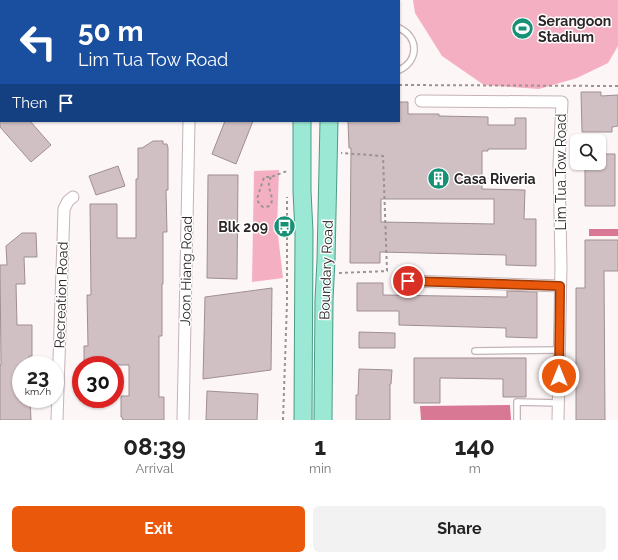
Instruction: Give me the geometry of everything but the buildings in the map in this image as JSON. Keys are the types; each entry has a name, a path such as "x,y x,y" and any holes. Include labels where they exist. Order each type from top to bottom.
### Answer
{"main road":[{"name":"Boundary Road","path":"302,122 302,191 304,232 303,420"},
{"name":"Boundary Road","path":"323,420 324,300 329,122"}],"street":[{"name":"Lim Tua Tow Road","path":"421,101 562,102 559,164 561,223 558,420"},
{"name":"Joon Hiang Road","path":"183,420 189,122"},
{"name":"Recreation Road","path":"57,420 64,209 68,201 73,197"},
{"path":"408,281 560,286"}],"lane":[{"path":"400,29 407,33 412,39 414,46 414,53 411,60 406,66 400,69"},
{"path":"475,351 559,350"},
{"path":"517,420 517,402 559,403"}],"path":[{"path":"400,85 618,86"},
{"path":"337,273 387,271 383,156 340,153"},
{"path":"271,177 268,183 272,200 268,207 264,207 261,206 257,199 264,177 271,177 287,171"},
{"path":"283,420 287,302 287,195"}],"shaded area":[{"name":"Serangoon Stadium","path":"413,0 618,0 618,46 608,63 577,78 539,89 484,85 442,56 415,13"},
{"path":"279,170 277,227 283,278 252,282 254,171"},
{"path":"589,229 618,229 618,236 589,236"},
{"path":"510,405 511,420 421,420 420,406"}],"place":[{"name":"Serangoon Stadium","path":"522,29"},
{"name":"Casa Riveria","path":"438,179"},
{"name":"Blk 209","path":"284,227"}],"route":[{"path":"408,281 560,286 559,376"}]}
